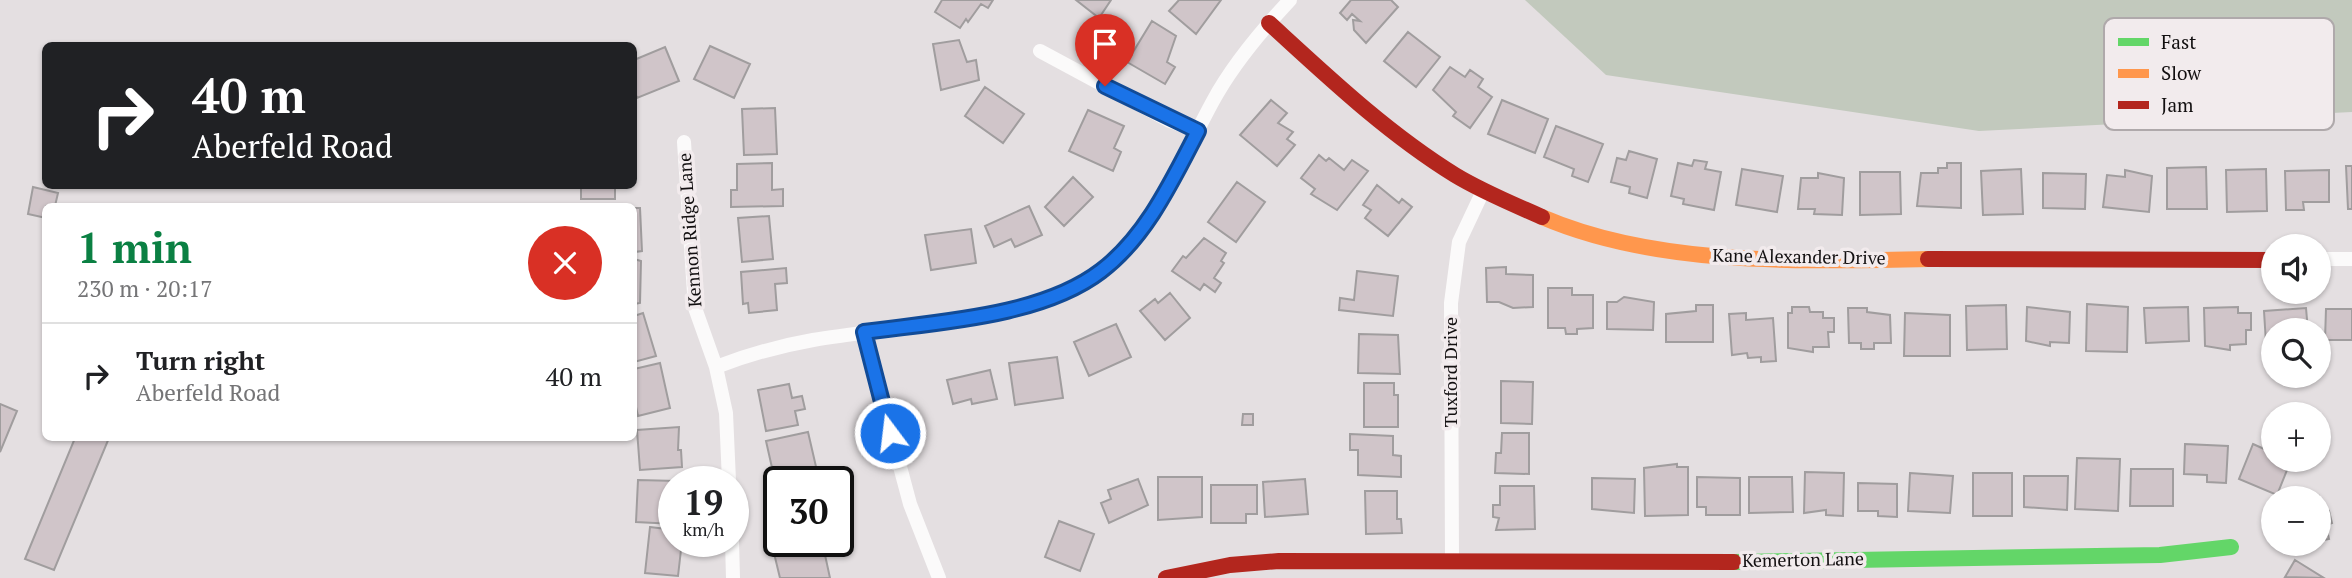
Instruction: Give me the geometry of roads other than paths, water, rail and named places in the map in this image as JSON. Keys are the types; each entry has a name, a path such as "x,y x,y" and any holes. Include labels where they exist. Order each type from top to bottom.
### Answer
{"street":[{"path":"716,367 771,349 1016,308 1069,289 1100,272 1125,249 1165,195 1228,76 1290,0"},
{"name":"Kane Alexander Drive","path":"1269,23 1387,125 1483,191 1540,217 1595,236 1692,255 1755,260 2023,257 2261,260"},
{"path":"1041,51 1170,121 1198,131"},
{"name":"Kennon Ridge Lane","path":"684,142 695,308 716,367 726,413 728,466"},
{"name":"Tuxford Drive","path":"1452,559 1452,290 1459,242 1483,191"},
{"path":"2331,259 2352,259"},
{"path":"864,332 910,504 939,578"},
{"name":"Kemerton Lane","path":"1167,578 1230,565 1279,561 1452,559 1648,563 2146,555 2231,547"},
{"path":"732,557 733,578"}]}
